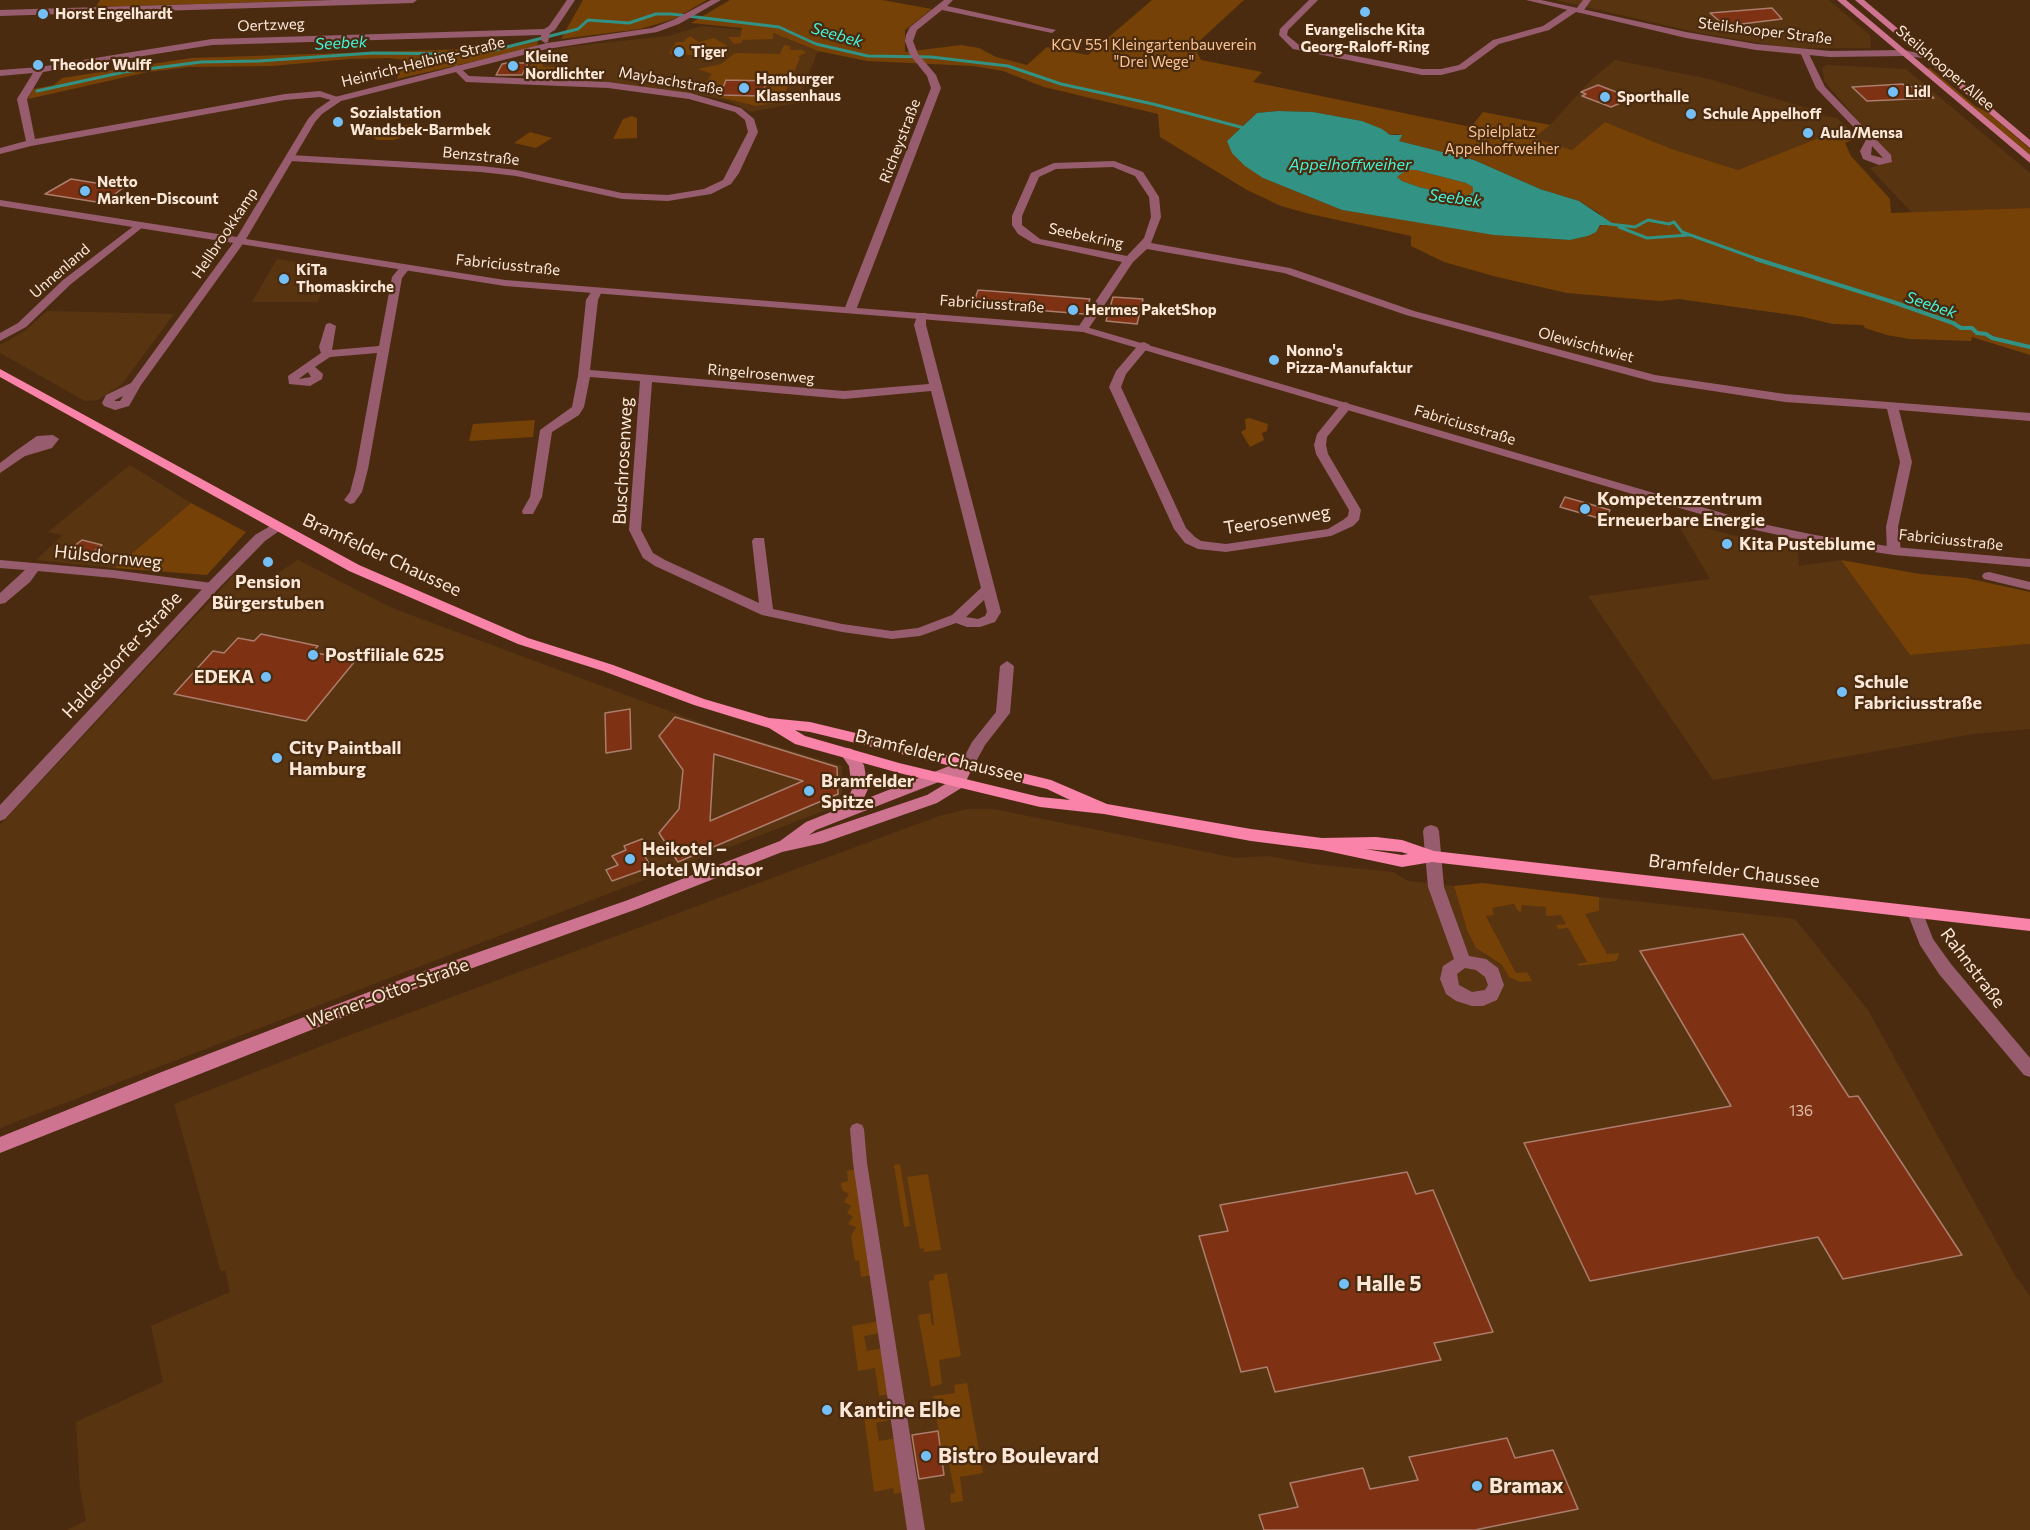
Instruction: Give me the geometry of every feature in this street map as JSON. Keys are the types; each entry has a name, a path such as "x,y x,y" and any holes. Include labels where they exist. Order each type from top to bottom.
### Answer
{"main road":[{"name":"Steilshooper Allee","path":"1841,0 2030,160"},
{"name":"Steilshooper Allee","path":"1859,0 2030,145"},
{"name":"Bramfelder Chaussee","path":"0,372 354,568 523,640 608,668 699,702 770,723 810,727 1051,785 1104,809"},
{"name":"Bramfelder Chaussee","path":"770,723 800,740 958,783 1040,802 1104,809 1251,835 1322,844 1375,857 1402,861 1433,857 2030,925"},
{"path":"846,812 855,801 860,789 856,765 847,753"},
{"name":"Werner-Otto-Straße","path":"779,847 811,826 933,776 967,765"},
{"path":"958,783 967,765"},
{"name":"Werner-Otto-Straße","path":"0,1145 165,1078 419,980 634,904 779,847 817,839 908,809 946,792 958,783"}],"street":[{"path":"0,13 413,0"},
{"path":"545,39 571,0"},
{"name":"Heinrich-Helbing-Straße","path":"0,151 31,143 285,98 315,94 338,99 457,68 545,39 644,32 680,21 717,0"},
{"name":"Richeystraße","path":"849,310 936,88 909,40 913,28 949,0"},
{"path":"1314,0 1284,28 1283,35 1296,47 1422,72 1462,67 1496,42 1546,28 1576,11 1587,0"},
{"name":"Steilshooper Straße","path":"1530,0 1728,47 1806,56 1923,55"},
{"path":"940,7 1052,30"},
{"name":"Oertzweg","path":"0,73 40,70 212,42 545,39"},
{"path":"1806,56 1821,88 1870,140"},
{"name":"Maybachstraße","path":"457,68 466,79 608,85 679,94 724,105 744,114 752,124 753,132 734,173 726,182 707,192 668,198"},
{"path":"31,143 22,99 40,70"},
{"name":"Hellbrookkamp","path":"135,385 240,241 311,121 319,112 338,99"},
{"name":"Benzstraße","path":"290,158 481,169 516,173 622,196 668,198"},
{"name":"Seebekring","path":"1083,329 1129,260 1145,245 1154,225 1155,202 1148,186 1131,169 1114,164 1054,166 1035,175 1017,216 1017,225 1022,232 1037,241 1129,260"},
{"name":"Fabriciusstraße","path":"0,203 505,283 1083,329 1144,345 1616,488 1744,523 1815,539 1894,551 2030,563"},
{"name":"Unnenland","path":"0,338 22,324 68,282 139,225"},
{"name":"Olewischtwiet","path":"1145,245 1286,270 1410,312 1654,378 1785,398 2030,417"},
{"path":"350,500 356,492 362,469 397,277 405,268"},
{"path":"528,511 536,497 546,430 575,412 584,373 592,300 597,291"},
{"name":"Buschrosenweg","path":"922,315 920,325 994,612 990,619 974,624 957,618"},
{"path":"327,354 325,347 330,326"},
{"name":"Teerosenweg","path":"1144,345 1120,373 1115,387 1180,529 1198,545 1226,548 1331,532 1348,523 1354,517 1355,510 1322,454 1320,445 1321,437 1346,406"},
{"path":"308,367 327,354 384,349"},
{"name":"Ringelrosenweg","path":"584,373 844,395 936,387"},
{"name":"Buschrosenweg","path":"646,380 635,530 648,555 660,563 767,612 842,628 892,635 920,632 957,618 988,589"},
{"path":"1892,405 1906,462 1892,527 1894,551"},
{"path":"0,469 21,453"},
{"name":"Haldesdorfer Straße","path":"0,815 212,587 260,538 277,526"},
{"path":"759,541 767,612"},
{"name":"Hülsdornweg","path":"0,564 212,587"},
{"path":"0,600 26,579 35,567"},
{"name":"Fabriciusstraße","path":"1989,576 2030,586"},
{"path":"967,765 979,742 1003,713 1007,666"},
{"path":"1431,831 1436,887 1462,962"},
{"name":"Rahnstraße","path":"1915,912 1926,941 1945,969 2030,1070"},
{"path":"857,1129 860,1163 916,1530"}],"shaded area":[{"path":"1555,0 1829,0 1870,35 1871,48 1789,48 1700,33"},
{"path":"702,26 772,33 818,51 797,103 751,112 731,102 706,96 622,84 525,76 535,54 574,46 668,36"},
{"name":"Schule Appelhoff","path":"1615,60 1709,79 1837,118 1846,127 1738,170 1672,149 1605,122 1572,150 1533,138 1550,125 1592,79"},
{"path":"1827,65 1906,69 2030,173 2030,208 1912,213 1870,168 1893,161 1825,82 1822,68"},
{"path":"1407,170 1416,170 1466,183 1473,187 1473,192 1470,195 1457,196 1419,187 1397,177"},
{"name":"KiTa Thomaskirche","path":"277,259 308,264 297,295 321,294 318,302 252,302"},
{"path":"47,311 174,314 122,384 98,400 85,401 0,353 0,345 25,331"},
{"path":"130,465 191,503 115,568 36,560 63,535 48,532"},
{"name":"Schule Fabriciusstraße","path":"1676,521 1798,551 1799,566 1841,560 1910,655 2030,644 2030,729 1973,734 1713,780 1588,596 1710,579"},
{"path":"298,560 392,608 715,728 842,766 842,793 831,808 0,1128 0,825 235,574 267,580"},
{"path":"967,809 993,809 1236,858 1268,856 1312,864 1393,872 1408,881 1454,886 1467,930 1486,956 1502,965 1509,977 1527,972 1516,973 1486,915 1491,908 1514,904 1521,911 1522,904 1546,907 1547,915 1561,914 1566,924 1556,925 1568,927 1587,963 1579,966 1618,961 1617,953 1607,955 1584,914 1599,911 1599,897 1795,919 1868,1010 2016,1277 2030,1296 2030,1530 66,1530 86,1521 80,1489 76,1422 163,1382 151,1326 230,1292 225,1270 221,1272 174,1104 342,1038 939,816"}],"green space":[{"path":"100,0 325,0 96,7"},
{"path":"583,0 707,0 674,19 640,29 561,39"},
{"path":"730,0 882,0 932,9 905,30 905,52 961,45 979,48 996,57 1027,65 1047,47 1088,55 1152,0 1244,0 1194,46 1201,60 1262,72 1253,82 1471,127 1483,112 1550,125 1534,138 1572,150 1605,122 1672,149 1738,170 1846,127 1856,138 1845,143 1851,156 1890,199 1891,213 2030,208 2030,355 1972,337 1971,341 1910,339 1887,335 1865,328 1863,325 1833,324 1799,316 1679,299 1660,301 1567,293 1497,277 1444,262 1411,246 1411,236 1281,206 1247,190 1160,137 1158,114 1044,87 1003,71 973,66 867,61 818,51 773,33 773,39 743,40 741,43 734,44 728,37 740,37 742,28 691,23","holes":["1313,112 1362,121 1390,135 1399,134 1397,140 1399,141 1474,160 1540,189 1579,201 1599,213 1603,218 1602,225 1588,236 1570,240 1525,237 1342,210 1263,178 1227,141 1257,113"]},
{"path":"690,36 699,42 714,38 726,45 726,49 730,49 726,57 669,54 676,42 683,42"},
{"path":"538,40 537,47 397,79 404,60 389,58 272,66 189,67 148,72 28,99 33,89 54,85 62,78 191,58 496,48"},
{"path":"784,45 790,46 790,50 802,50 806,53 798,56 800,58 781,102 756,106 699,92 712,74 698,69 721,64 735,53 780,54"},
{"path":"532,62 542,62 543,67 555,67 550,78 525,76"},
{"path":"1927,68 1930,68 1975,106 1987,112 2030,149 2030,156"},
{"path":"632,116 637,118 637,138 613,139 623,119"},
{"path":"422,125 424,128 393,140 377,140 371,135 384,127"},
{"path":"530,132 552,138 536,148 514,143"},
{"path":"1249,418 1268,424 1267,431 1262,433 1264,440 1250,447 1241,432 1246,429 1245,419"},
{"path":"535,420 533,437 469,441 473,424"},
{"path":"191,503 246,532 207,575 115,568"},
{"path":"1841,560 1920,574 1966,578 2030,592 2030,644 1910,655"},
{"path":"1482,883 1599,897 1599,911 1585,914 1607,954 1619,953 1617,961 1579,966 1577,964 1587,962 1568,928 1558,929 1556,925 1566,924 1561,915 1546,916 1546,907 1522,905 1521,912 1514,904 1492,908 1494,915 1486,916 1516,973 1527,972 1532,981 1520,982 1509,977 1502,965 1476,948 1467,930 1454,886"},
{"path":"900,1164 910,1226 904,1227 894,1165"},
{"path":"856,1169 872,1275 861,1277 859,1260 855,1261 851,1236 856,1227 848,1224 853,1217 847,1213 851,1206 844,1202 849,1194 842,1190 841,1183 848,1181 847,1171"},
{"path":"928,1174 941,1250 924,1252 924,1248 920,1249 907,1177"},
{"path":"947,1273 961,1356 939,1360 942,1384 931,1387 918,1315 930,1313 932,1325 934,1325 929,1281 934,1280 934,1275"},
{"path":"880,1321 881,1333 864,1336 867,1351 883,1348 890,1394 879,1396 875,1368 858,1371 852,1326"},
{"path":"967,1383 983,1473 960,1477 963,1501 951,1503 950,1494 955,1493 949,1464 944,1465 933,1396 955,1393 954,1385"},
{"path":"892,1404 894,1419 876,1423 879,1441 897,1438 905,1492 894,1494 893,1488 874,1492 863,1409"}],"water":[{"name":"Appelhoffweiher","path":"1313,112 1362,121 1390,135 1402,135 1399,141 1474,160 1540,189 1579,201 1615,225 1600,225 1596,232 1588,236 1570,240 1494,235 1342,210 1263,178 1245,166 1232,153 1227,141 1257,113","holes":["1407,170 1416,170 1466,183 1473,187 1473,192 1469,195 1457,196 1419,187 1397,177"]}],"building":[{"path":"1772,8 1782,19 1725,26 1710,13"},
{"name":"Kleine Nordlichter","path":"528,63 522,75 496,75 502,64"},
{"name":"Hamburger Klassenhaus","path":"726,80 767,81 761,96 720,95"},
{"name":"Lidl","path":"1903,84 1906,87 1921,86 1934,98 1867,101 1852,87"},
{"name":"Sporthalle","path":"1598,85 1627,96 1621,99 1625,101 1611,107 1582,96 1586,94 1581,92"},
{"name":"Netto Marken-Discount","path":"71,179 127,185 103,203 45,194"},
{"path":"978,290 1090,299 1084,314 973,305"},
{"path":"1113,297 1143,299 1137,324 1106,321"},
{"name":"Kompetenzzentrum Erneuerbare Energie","path":"1565,497 1610,510 1605,520 1560,507"},
{"path":"82,540 102,545 89,555 69,550"},
{"name":"EDEKA","path":"261,634 318,646 312,652 355,661 306,721 174,694 213,651 224,653 238,638 254,641"},
{"path":"630,709 631,749 606,753 605,713"},
{"name":"Bramfelder Spitze","path":"675,717 837,767 838,794 678,862 659,833 679,809 683,770 659,736","holes":["714,754 803,781 710,821"]},
{"name":"Heikotel – Hotel Windsor","path":"642,839 648,848 642,851 651,867 612,881 606,870 618,865 612,856 626,850 624,846"},
{"path":"1743,934 1849,1097 1858,1096 1962,1255 1843,1279 1818,1237 1590,1281 1524,1143 1731,1106 1640,951"},
{"name":"Halle 5","path":"1407,1172 1416,1194 1433,1190 1493,1332 1434,1343 1441,1360 1275,1392 1267,1367 1241,1372 1199,1236 1228,1231 1220,1205"},
{"name":"Bistro Boulevard","path":"938,1431 944,1475 919,1479 912,1435"},
{"name":"Bramax","path":"1507,1438 1515,1458 1553,1450 1578,1509 1475,1530 1264,1530 1259,1515 1298,1507 1290,1483 1363,1468 1370,1489 1418,1480 1409,1457"}],"waterway":[{"name":"Seebek","path":"37,91 124,72 201,62 259,61 373,53 463,54 491,51 578,29 588,20 629,23 656,14 671,14 779,27 816,44 868,56 931,57 1008,66 1061,84 1153,104 1248,129"},
{"name":"Seebek","path":"1609,224 1635,227 1648,220 1669,224 1674,222 1682,232 1760,260"},
{"name":"Seebek","path":"1619,227 1647,238 1689,235"},
{"name":"Seebek","path":"1756,259 1893,302 1953,323 1961,328 1972,328 1977,333 1986,334 1992,338 2030,347"}],"place":[{"name":"Evangelische Kita Georg-Raloff-Ring","path":"1365,12"},
{"name":"Horst Engelhardt","path":"43,14"},
{"name":"Tiger","path":"679,52"},
{"name":"Theodor Wulff","path":"38,65"},
{"name":"Kleine Nordlichter","path":"513,66"},
{"name":"Hamburger Klassenhaus","path":"744,88"},
{"name":"Lidl","path":"1893,92"},
{"name":"Sporthalle","path":"1605,97"},
{"name":"Schule Appelhoff","path":"1691,114"},
{"name":"Sozialstation Wandsbek-Barmbek","path":"338,122"},
{"name":"Aula/Mensa","path":"1808,133"},
{"name":"Netto Marken-Discount","path":"85,191"},
{"name":"KiTa Thomaskirche","path":"284,279"},
{"name":"Hermes PaketShop","path":"1073,310"},
{"name":"Nonno's Pizza-Manufaktur","path":"1274,360"},
{"name":"Kompetenzzentrum Erneuerbare Energie","path":"1585,509"},
{"name":"Kita Pusteblume","path":"1727,544"},
{"name":"Pension Bürgerstuben","path":"268,562"},
{"name":"Postfiliale 625","path":"313,655"},
{"name":"EDEKA","path":"266,677"},
{"name":"Schule Fabriciusstraße","path":"1842,692"},
{"name":"City Paintball Hamburg","path":"277,758"},
{"name":"Bramfelder Spitze","path":"809,791"},
{"name":"Heikotel – Hotel Windsor","path":"630,859"},
{"name":"Halle 5","path":"1344,1284"},
{"name":"Kantine Elbe","path":"827,1410"},
{"name":"Bistro Boulevard","path":"926,1456"},
{"name":"Bramax","path":"1477,1486"}],"park label":[{"name":"KGV 551 Kleingartenbauverein \"Drei Wege\"","path":"1154,54"},
{"name":"Spielplatz Appelhoffweiher","path":"1502,140"}]}
